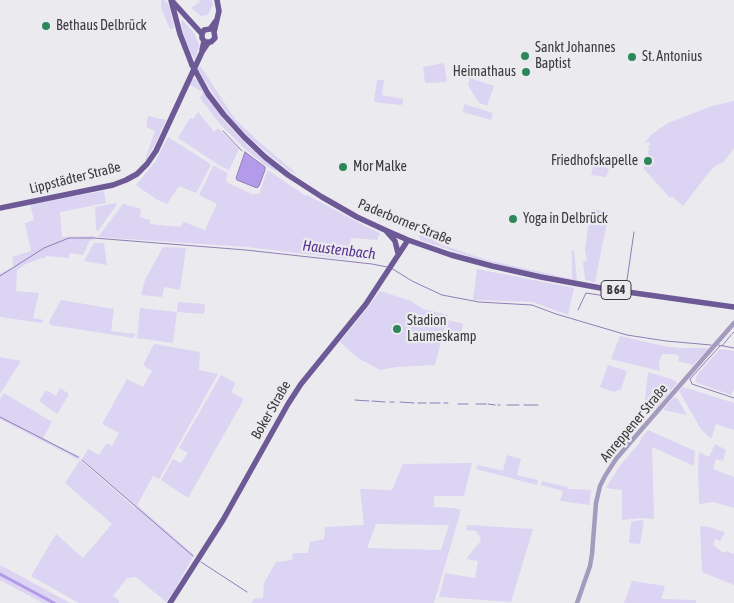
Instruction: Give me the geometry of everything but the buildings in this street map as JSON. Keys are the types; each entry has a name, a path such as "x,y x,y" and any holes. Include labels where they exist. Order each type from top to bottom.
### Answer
{"main road":[{"path":"171,0 207,31 202,38 206,42"},
{"name":"Paderborner Straße","path":"171,0 182,42 192,65 208,94 224,115 244,137 273,163 300,183 334,204 408,240 470,260 541,277 606,289 734,307"},
{"name":"Lippstädter Straße","path":"0,208 113,185 137,174 149,162 160,144 206,42 212,42 214,39 215,36 207,31 216,20 218,11 217,0"},
{"path":"385,230 395,241 398,253"},
{"name":"Boker Straße","path":"170,603 223,520 301,384 366,304 408,240"}],"street":[{"name":"Anreppener Straße","path":"727,331 734,318"},
{"name":"Anreppener Straße","path":"577,603 590,566 596,503 600,486 605,476 616,459 734,323"}],"shaded area":[{"path":"161,0 164,0 169,5 174,28 170,29 161,8"},
{"path":"199,0 212,0 213,4 208,15 201,16 191,8 200,2"},
{"path":"182,19 194,33 199,45 195,59 185,39 181,24"},
{"path":"444,63 447,82 425,83 423,67"},
{"path":"201,67 235,119 297,174 272,157 233,121 203,78 198,69"},
{"path":"470,78 494,86 487,106 477,100 468,85"},
{"path":"193,79 196,79 210,102 227,124 276,171 266,166 244,148 220,124 200,98 203,92 190,85"},
{"path":"377,80 384,80 382,95 403,99 403,104 374,102"},
{"path":"734,101 734,148 724,162 715,166 707,175 683,206 672,196 670,198 644,169 648,146 651,144 649,142 645,143 651,135 668,123 712,106"},
{"path":"464,104 493,113 491,120 463,112"},
{"path":"198,112 214,132 218,128 239,149 229,170 178,138 190,118 193,119"},
{"path":"148,116 166,120 145,160 155,131 146,127"},
{"path":"168,137 211,165 196,193 179,186 167,204 136,185 155,162"},
{"path":"245,152 265,167 257,188 236,178"},
{"path":"594,162 609,169 606,177 591,175"},
{"path":"213,166 227,173 226,181 228,183 252,194 259,194 267,171 269,171 306,196 380,233 377,240 351,238 347,259 247,247 98,237 123,204 141,209 140,217 150,220 150,224 179,227 184,222 205,230 217,204 199,195"},
{"path":"104,191 106,203 60,212 62,237 95,236 90,240 83,255 69,253 69,258 46,256 17,270 16,291 39,293 33,318 44,320 42,323 0,317 0,273 14,267 12,257 31,251 25,223 34,220 30,204"},
{"path":"116,203 98,231 96,231 95,207"},
{"path":"592,209 609,212 595,282 585,280 583,262 587,260 585,251"},
{"path":"431,224 427,235 440,244 487,260 572,279 572,250 574,250 577,281 513,268 420,240 419,236"},
{"path":"94,243 104,243 107,265 84,261"},
{"path":"163,247 186,248 180,290 164,287 162,297 141,295 145,280"},
{"path":"477,269 574,288 568,315 533,302 473,300"},
{"name":"Stadion Laumeskamp","path":"380,291 411,301 423,309 448,315 435,365 396,367 380,370 358,358 340,342"},
{"path":"61,300 114,309 111,331 135,334 134,338 51,325 49,322"},
{"path":"178,302 205,304 204,314 177,312"},
{"path":"140,308 177,312 173,343 137,338"},
{"path":"449,320 463,324 460,339 445,336"},
{"path":"620,336 664,346 709,348 693,365 678,361 679,356 662,354 659,362 660,371 611,359"},
{"path":"154,344 200,352 199,370 218,374 159,479 153,476 137,505 194,555 166,602 136,577 127,578 113,596 119,600 119,603 79,603 31,576 56,534 83,558 112,524 65,483 80,460 136,507 82,459 88,449 99,455 107,443 112,446 119,433 102,424 127,379 143,387 152,371 143,365"},
{"path":"720,349 734,351 734,389 731,395 695,382 697,375"},
{"path":"0,357 21,361 0,394"},
{"path":"608,365 627,371 621,389 614,392 600,387"},
{"path":"648,372 674,380 677,383 657,407 645,400"},
{"path":"221,375 236,383 231,392 244,399 188,498 161,480 173,459 181,463 188,453 179,448"},
{"path":"683,387 734,403 734,430 716,424 711,439 701,429 679,391"},
{"path":"60,388 69,394 57,414 39,401 46,390 56,396"},
{"path":"4,393 52,422 43,438 80,457 79,460 0,419 0,399"},
{"path":"674,397 677,398 687,415 663,410"},
{"path":"648,430 695,451 694,466 652,447 654,519 622,520 622,490 606,488 619,467"},
{"path":"715,444 726,450 723,461 716,459 713,469 734,477 734,508 713,502 699,504 699,452 709,457"},
{"path":"507,455 521,459 517,475 538,480 537,485 476,469 478,465 503,471"},
{"path":"472,463 464,496 434,496 434,507 461,510 434,603 251,603 254,599 263,598 264,583 276,562 292,560 293,553 308,553 310,542 324,539 325,527 364,525 360,489 392,490 403,464","holes":["376,524 449,525 441,550 367,548"]},
{"path":"542,481 567,487 568,489 591,490 589,505 560,501 563,491 541,485"},
{"path":"644,521 640,544 629,543 631,522"},
{"path":"467,525 533,529 511,602 439,597 445,573 475,578 478,561 466,559 480,542 481,538 476,531 466,530"},
{"path":"700,526 725,532 720,541 715,539 713,545 724,553 726,551 733,554 734,552 734,585 702,572"},
{"path":"0,565 70,603 43,603 0,580"},
{"path":"632,581 665,586 661,599 696,600 696,603 624,603"}],"waterway":[{"path":"223,131 242,151"},
{"path":"627,280 634,232"},
{"name":"Haustenbach","path":"0,276 44,248 69,238 94,238 246,250 387,267"},
{"name":"Haustenbach","path":"391,268 412,281 442,295 479,302 532,305 627,335 711,345"},
{"path":"578,310 586,293 621,297"},
{"path":"722,346 731,335"},
{"name":"Haustenbach","path":"718,345 734,348"},
{"path":"720,346 690,379 692,384 734,398"},
{"path":"355,400 369,401"},
{"path":"372,401 385,402"},
{"path":"400,402 414,403"},
{"path":"418,403 426,403"},
{"path":"430,403 440,403"},
{"path":"458,404 468,404"},
{"path":"476,404 486,404"},
{"path":"488,404 495,405"},
{"path":"507,405 519,405"},
{"path":"524,405 538,405"},
{"path":"0,417 78,457"},
{"path":"82,460 193,556"},
{"path":"201,562 247,592"},
{"path":"0,574 54,603"}],"place":[{"name":"Bethaus Delbrück","path":"46,26"},
{"name":"Sankt Johannes Baptist","path":"525,56"},
{"name":"St. Antonius","path":"632,57"},
{"name":"Heimathaus","path":"526,72"},
{"name":"Friedhofskapelle","path":"648,161"},
{"name":"Mor Malke","path":"343,167"},
{"name":"Yoga in Delbrück","path":"513,219"},
{"name":"Stadion Laumeskamp","path":"397,329"}]}
